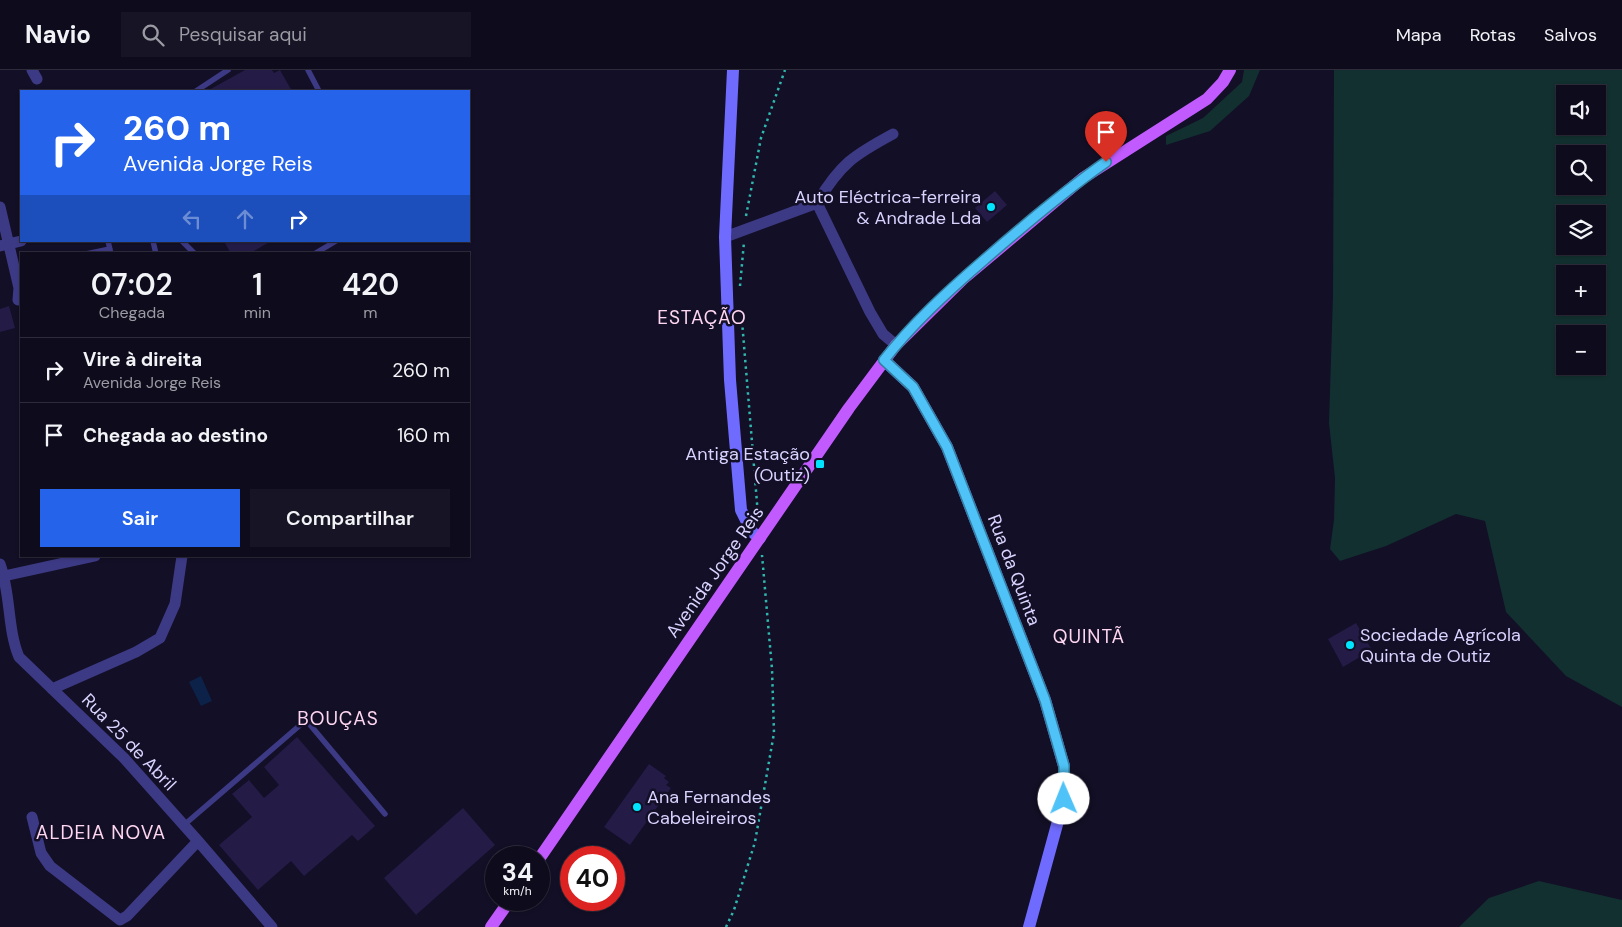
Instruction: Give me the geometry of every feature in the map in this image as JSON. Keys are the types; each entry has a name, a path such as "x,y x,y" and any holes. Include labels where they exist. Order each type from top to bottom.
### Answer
{"main road":[{"name":"Avenida Jorge Reis","path":"547,846 896,345 946,294 1053,202 1106,162 1196,107 1218,88 1230,70"},
{"path":"492,927 503,911"}],"street":[{"path":"733,70 725,237 730,380 741,510 752,532 760,538"},
{"path":"725,237 817,203 831,179 857,153 893,134"},
{"path":"817,203 874,319 883,334 896,345"},
{"path":"0,207 4,245 19,288 18,300"},
{"path":"4,245 20,241"},
{"name":"Rua da Quinta","path":"884,360 913,387 947,447 1045,700 1064,766 1064,799 1029,927"},
{"path":"4,576 90,557"},
{"path":"52,689 136,652 160,638 175,604 182,557"},
{"name":"Rua 25 de Abril","path":"0,564 4,576 14,645 19,657 124,758 198,840 272,927"},
{"path":"32,816 40,853 50,866 120,920 127,916 198,840"}],"lane":[{"path":"198,90 228,70"},
{"path":"308,70 318,90"},
{"path":"183,242 193,252"},
{"path":"317,252 334,242"},
{"path":"184,825 306,720 385,814"}],"path":[{"path":"740,287 744,231 761,138 784,70"},
{"path":"726,927 734,910 755,842 774,733 772,669 741,315"}],"green space":[{"path":"1244,70 1260,70 1249,96 1210,131 1166,145 1166,136 1203,118 1242,82"},
{"path":"1334,70 1622,70 1622,707 1566,676 1506,612 1485,521 1456,514 1386,546 1340,561 1330,549 1334,520 1335,478 1329,423 1333,295"},
{"path":"1539,881 1622,900 1622,927 1459,927 1489,898"}],"water":[{"path":"201,676 212,701 201,706 189,682"}],"building":[{"path":"245,70 272,70 274,73 280,70 291,90 209,90"},
{"name":"Auto Eléctrica-ferreira & Andrade Lda","path":"995,191 1007,205 987,222 975,208"},
{"path":"225,242 269,242 252,252 230,252"},
{"path":"9,306 15,328 0,332 0,309"},
{"name":"Sociedade Agrícola Quinta de Outiz","path":"1356,623 1372,650 1343,667 1328,639"},
{"path":"297,737 375,826 358,841 352,835 304,876 291,861 258,890 219,845 252,817 232,794 249,780 264,798 279,785 264,767"},
{"name":"Ana Fernandes Cabeleireiros","path":"649,764 666,776 664,778 669,782 666,785 671,788 630,845 604,827"},
{"path":"463,808 495,845 485,846 485,854 416,915 384,878"}],"place":[{"name":"Auto Eléctrica-ferreira & Andrade Lda","path":"991,207"},
{"name":"Antiga Estação (Outiz)","path":"820,464"},
{"name":"Sociedade Agrícola Quinta de Outiz","path":"1350,645"},
{"name":"Ana Fernandes Cabeleireiros","path":"637,807"}],"district":[{"name":"ESTAÇÃO","path":"702,317"},
{"name":"QUINTÃ","path":"1089,636"},
{"name":"BOUÇAS","path":"338,718"},
{"name":"ALDEIA NOVA","path":"101,832"}],"route":[{"path":"1064,799 1064,766 1045,700 947,447 913,387 884,360 903,337 946,294 1053,202 1106,162"}]}
